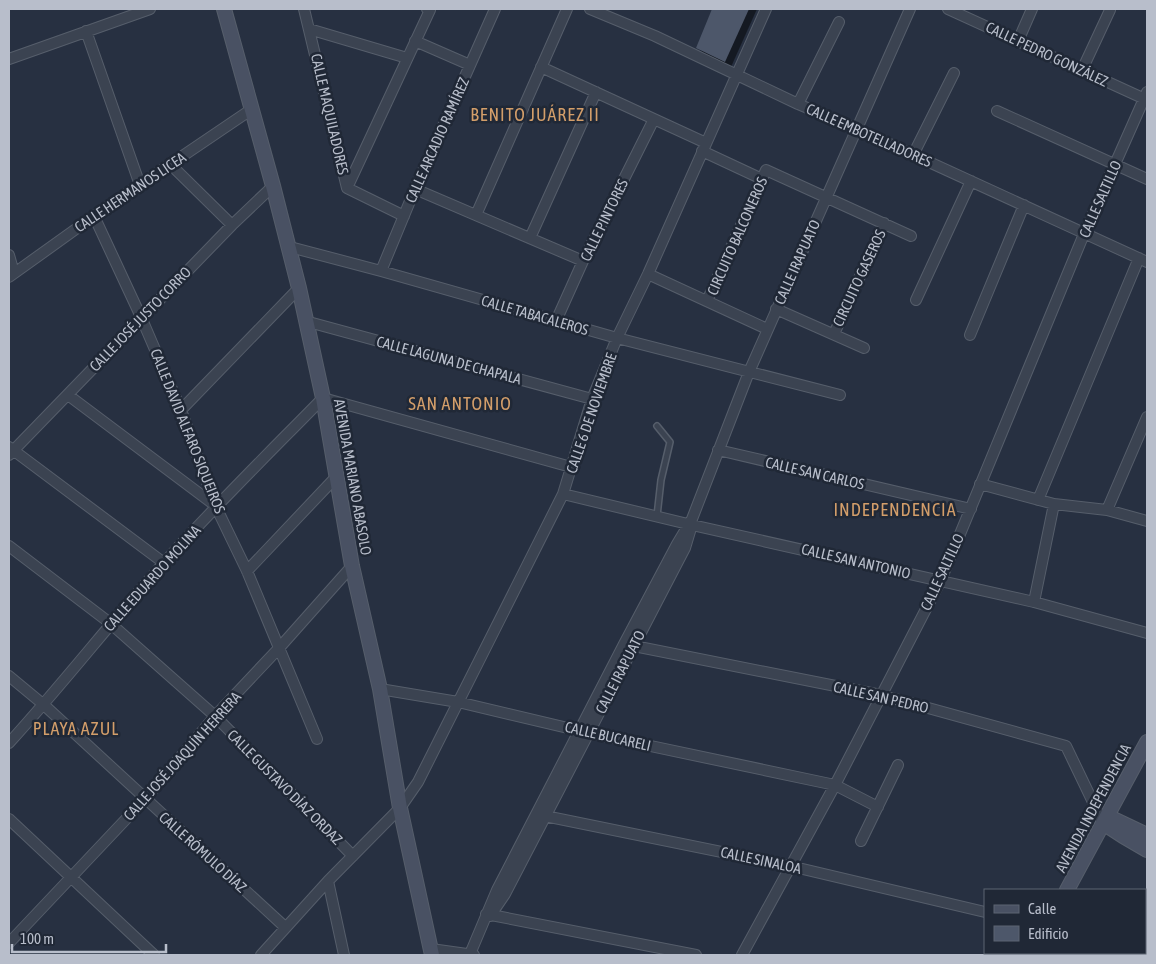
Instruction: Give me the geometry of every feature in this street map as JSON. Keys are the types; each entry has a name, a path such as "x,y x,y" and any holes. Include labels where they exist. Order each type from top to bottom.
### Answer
{"street":[{"path":"9,59 150,9"},
{"name":"AVENIDA MARIANO ABASOLO","path":"224,9 290,247 323,398 352,566 380,689 400,808 432,952"},
{"name":"CALLE MAQUILADORES","path":"304,9 347,188 404,216"},
{"name":"CALLE ARCADIO RAMÍREZ","path":"381,271 415,189 495,9"},
{"path":"476,215 567,9"},
{"name":"CALLE EMBOTELLADORES","path":"590,9 1143,260"},
{"name":"CALLE 6 DE NOVIEMBRE","path":"265,953 328,881 400,808 418,782 563,494 592,399 617,338 648,274 766,9"},
{"name":"CALLE IRAPUATO","path":"472,955 488,914 505,894 541,815 629,645 685,548 691,523 748,372 910,9"},
{"name":"CALLE PEDRO GONZÁLEZ","path":"948,9 1146,97"},
{"path":"1018,41 1032,9"},
{"path":"347,188 428,10"},
{"path":"1082,70 1110,10"},
{"path":"798,104 839,22"},
{"path":"309,29 407,58"},
{"path":"86,31 140,185"},
{"path":"415,41 470,65"},
{"path":"541,67 654,119 762,180"},
{"path":"913,155 954,72"},
{"path":"530,238 596,92"},
{"name":"CALLE SALTILLO","path":"742,955 835,785 941,580 1084,234 1146,97"},
{"name":"CALLE HERMANOS LICEA","path":"11,275 94,216 252,109"},
{"path":"997,111 1147,179"},
{"name":"CALLE PINTORES","path":"556,321 583,261 654,119"},
{"path":"170,164 232,225"},
{"name":"CIRCUITO BALCONEROS","path":"767,329 707,302 766,170 826,196"},
{"path":"916,300 971,181"},
{"name":"CALLE JOSÉ JUSTO CORRO","path":"10,451 68,395 141,317 273,186"},
{"path":"415,189 583,261"},
{"name":"CIRCUITO GASEROS","path":"776,309 834,334 884,223 826,196"},
{"path":"970,335 1024,205"},
{"name":"CALLE DAVID ALFARO SIQUEIROS","path":"94,216 141,317 181,410 216,507 248,571 317,739"},
{"path":"884,223 912,236"},
{"name":"CALLE TABACALEROS","path":"290,247 617,338 840,395"},
{"path":"9,255 11,275"},
{"path":"1038,500 1143,260"},
{"path":"648,274 707,302"},
{"path":"181,410 299,288"},
{"name":"CALLE LAGUNA DE CHAPALA","path":"305,321 592,399"},
{"path":"834,334 864,348"},
{"path":"68,395 216,507"},
{"path":"323,398 571,467"},
{"name":"CALLE EDUARDO MOLINA","path":"9,743 44,705 110,623 164,563 323,398"},
{"path":"1107,510 1147,416"},
{"name":"CALLE SAN CARLOS","path":"718,450 971,509"},
{"path":"10,451 164,563"},
{"path":"248,571 337,476"},
{"path":"980,484 1054,504 1107,510 1147,521"},
{"name":"CALLE SAN ANTONIO","path":"563,494 1034,602 1147,634"},
{"path":"1034,602 1054,504"},
{"name":"CALLE GUSTAVO DÍAZ ORDAZ","path":"9,546 110,623 215,716 353,856"},
{"name":"CALLE JOSÉ JOAQUÍN HERRERA","path":"9,943 145,799 215,716 352,566"},
{"name":"CALLE SAN PEDRO","path":"629,645 881,695 1066,746 1102,816"},
{"name":"CALLE RÓMULO DÍAZ","path":"9,676 44,705 286,927"},
{"name":"CALLE BUCARELI","path":"380,689 458,702 584,732 835,785 878,807"},
{"name":"AVENIDA INDEPENDENCIA","path":"1067,889 1102,816 1147,742"},
{"path":"861,841 898,765"},
{"name":"CALLE SINALOA","path":"541,815 790,866 984,912"},
{"path":"1102,816 1147,836"},
{"path":"1102,816 1123,836 1147,850"},
{"path":"9,820 154,955"},
{"path":"328,881 344,955"},
{"path":"488,914 696,955"},
{"path":"432,952 472,955"}],"lane":[{"path":"657,516 661,480 670,442 658,426"}],"building":[{"path":"712,9 749,9 725,62 696,48"}],"district":[{"name":"BENITO JUÁREZ II","path":"535,114"},
{"name":"SAN ANTONIO","path":"460,403"},
{"name":"INDEPENDENCIA","path":"895,509"},
{"name":"PLAYA AZUL","path":"76,728"}]}
